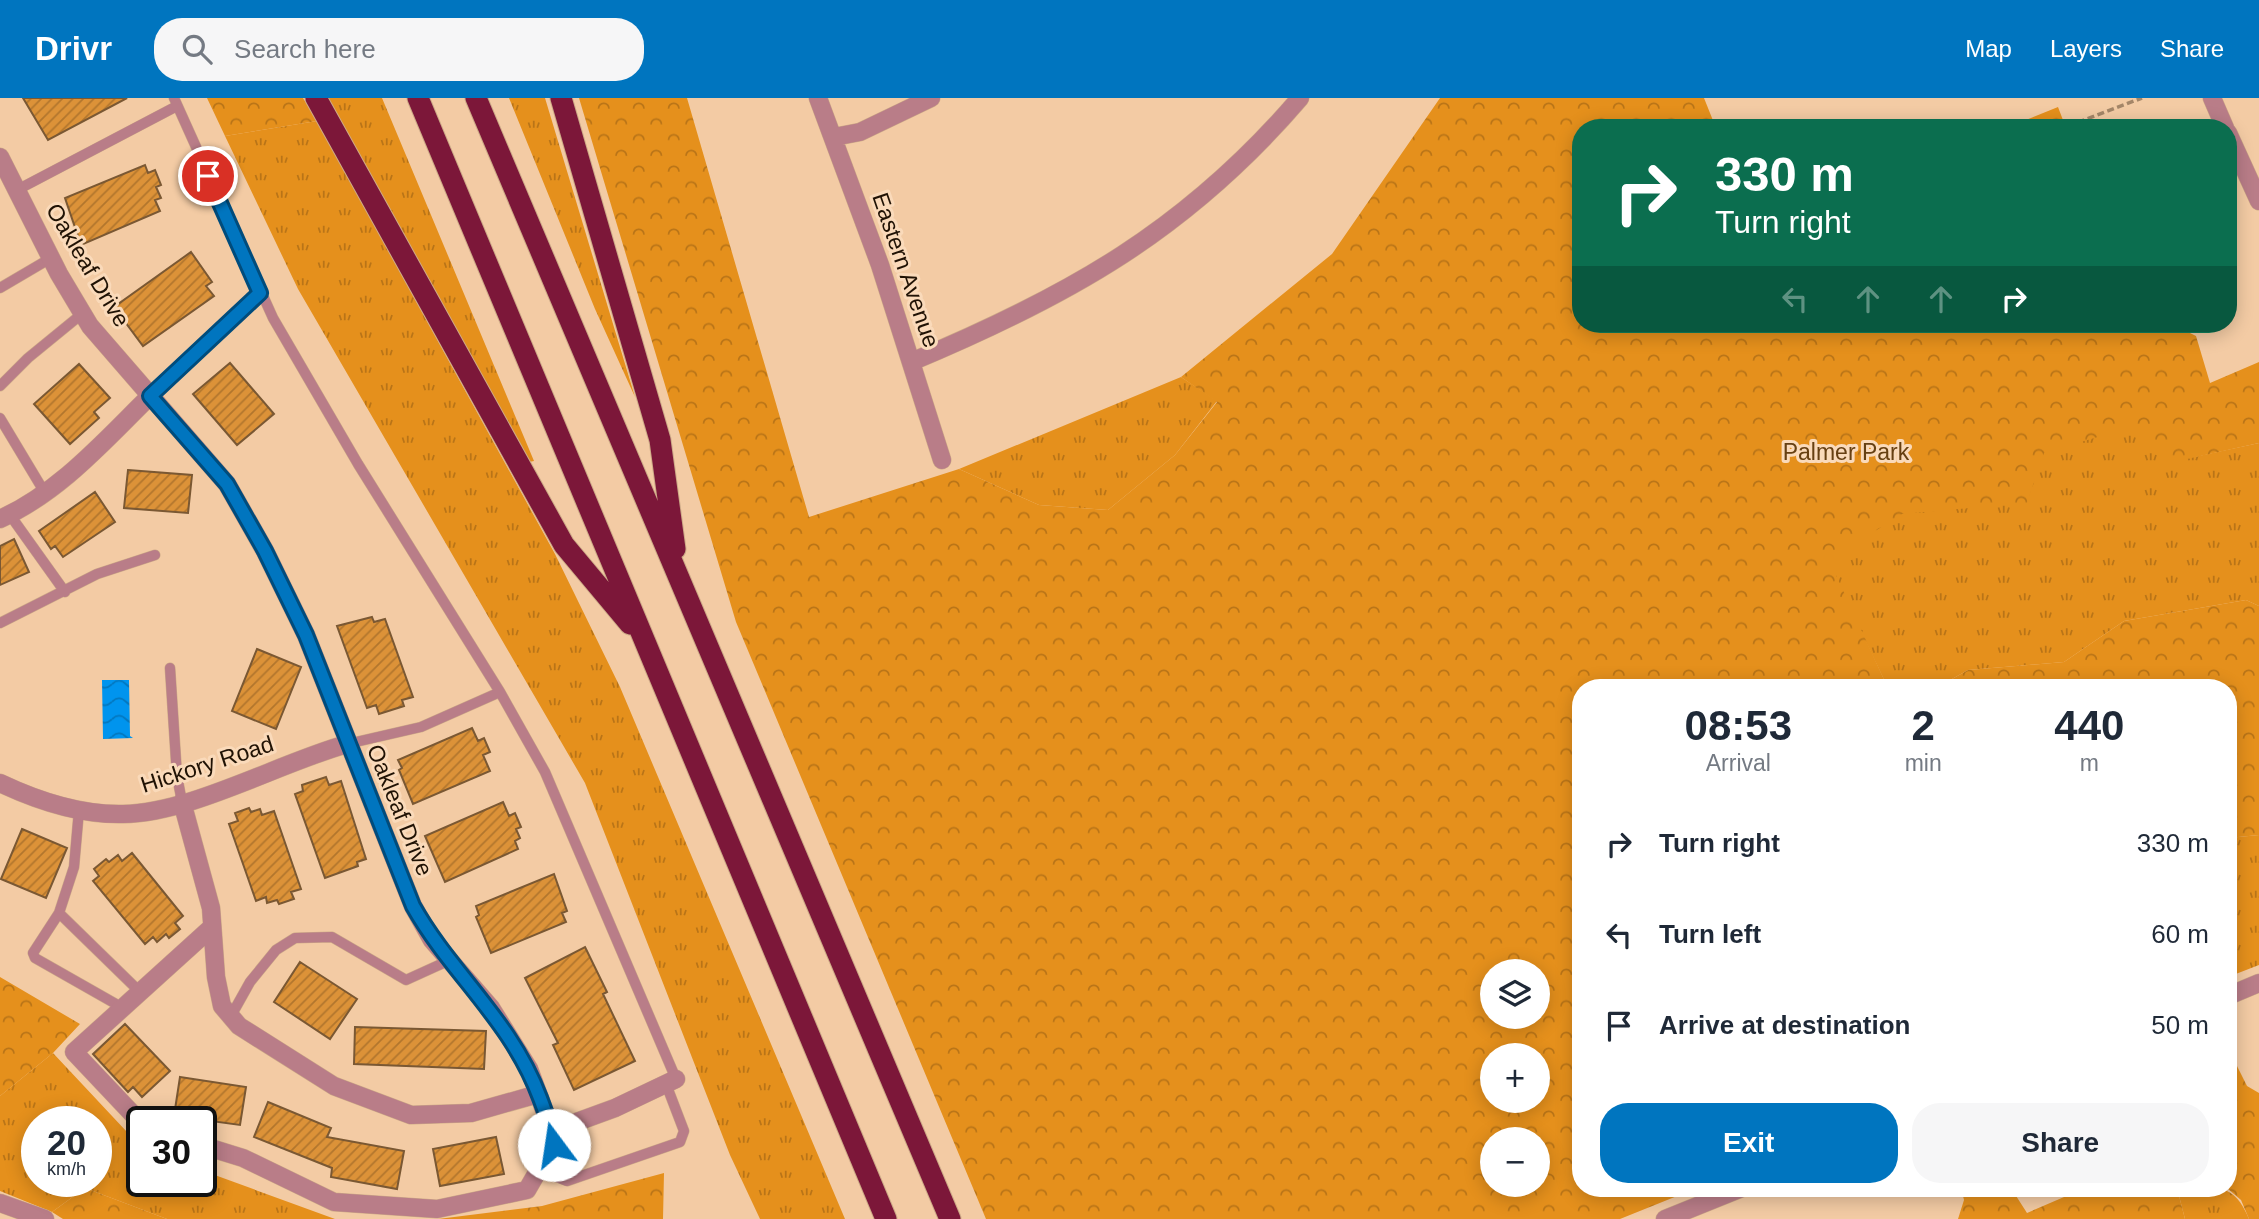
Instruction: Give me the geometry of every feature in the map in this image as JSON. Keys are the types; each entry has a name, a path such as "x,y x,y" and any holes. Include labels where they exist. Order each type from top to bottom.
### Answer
{"highway":[{"path":"316,98 564,545 645,641"},
{"path":"418,98 886,1219"},
{"path":"477,98 950,1219"},
{"path":"561,98 660,440 678,576"}],"street":[{"name":"Eastern Avenue","path":"818,98 880,265 942,460"},
{"path":"834,137 860,132 931,98"},
{"path":"911,362 1012,319 1096,274 1157,233 1225,177 1300,98"},
{"path":"2212,98 2221,119"},
{"path":"2237,153 2259,201"},
{"name":"Oakleaf Drive","path":"0,157 51,258 83,313 150,396 227,484 265,551 306,635 413,906 432,940 491,1008 529,1069 552,1131"},
{"path":"5,517 73,472 150,396"},
{"name":"Hickory Road","path":"0,783 23,794 79,810 124,814 182,802 347,744"},
{"path":"182,802 211,908 216,977 222,1006 239,1026 334,1086 411,1115 471,1113 538,1094"},
{"path":"126,1107 74,1052 212,928"},
{"path":"2237,992 2259,983"},
{"path":"217,1150 243,1158 334,1202 437,1209 527,1190 554,1145 552,1131 671,1082"},
{"path":"1665,1219 1720,1197"},
{"path":"0,1203 45,1219"}],"lane":[{"path":"17,190 176,102 260,293 358,464 500,692 545,772 671,1082 684,1131 680,1142 567,1181 539,1170"},
{"path":"0,288 51,258"},
{"path":"150,396 260,293"},
{"path":"0,386 28,358 83,313"},
{"path":"0,418 45,493"},
{"path":"5,517 65,592"},
{"path":"0,623 97,574 155,555"},
{"path":"170,668 177,776 182,802"},
{"path":"347,744 421,727 500,692"},
{"path":"79,810 74,867 59,912 33,953 36,958 123,1008"},
{"path":"59,912 140,992"},
{"path":"231,1016 250,982 276,950 295,939 332,937 406,980 450,960"}],"path":[{"path":"2086,119 2142,98"}],"green space":[{"path":"207,98 303,98 317,121 225,136"},
{"path":"328,98 382,98 534,461 529,462"},
{"path":"509,98 545,98 635,397 595,309"},
{"path":"579,98 687,98 809,517 959,469 1039,505 1108,510 1175,455 1217,402 1181,377 1332,254 1440,98 1704,98 1712,119 1572,119 1572,333 2190,333 2196,336 2210,383 2259,362 2259,443 2169,463 2138,425 2044,453 2027,503 1902,514 1829,560 1884,679 1572,679 1572,1197 1675,1197 1620,1219 986,1219 736,622"},
{"path":"2058,107 2063,119 2028,119"},
{"path":"317,121 555,554 620,687 845,1219 760,1219 730,1155 585,783 298,289 225,136"},
{"name":"Palmer Park","path":"1786,333 2146,333 2194,457 2259,443 2259,606 2246,600 2124,621 2064,662 1968,670 1952,679 1884,679 1838,583 1818,586"},
{"path":"1181,377 1217,401 1175,455 1108,510 1039,505 959,469"},
{"path":"2246,600 2259,606 2259,835 2237,837 2237,679 1952,679 1968,670 2064,662 2124,621"},
{"path":"2259,835 2259,965 2237,974 2237,837"},
{"path":"0,977 80,1024 53,1053 0,1096"},
{"path":"53,1053 103,1106 21,1106 21,1197 73,1197 52,1212 0,1191 0,1096"},
{"path":"2237,1066 2247,1086 2259,1093 2259,1219 2249,1219 2237,1197"},
{"path":"112,1116 126,1131 126,1197 217,1197 217,1176 335,1219 167,1219 109,1197 112,1197"},
{"path":"664,1173 663,1219 438,1219 542,1206"},
{"path":"73,1197 109,1197 167,1219 63,1219 52,1212"},
{"path":"1963,1197 2017,1197 2027,1213 2064,1197 2179,1197 2185,1219 1958,1219"},
{"path":"2179,1197 2235,1197 2249,1219 2185,1219"}],"water":[{"path":"102,680 129,680 130,736 133,738 103,739"}],"building":[{"path":"23,98 127,98 48,140"},
{"path":"145,165 148,173 155,170 161,185 156,187 161,198 155,200 160,211 81,245 65,198"},
{"path":"191,252 212,282 206,286 214,296 143,346 114,307"},
{"path":"230,363 274,414 237,445 193,394"},
{"path":"79,364 110,398 94,412 99,418 70,444 34,404"},
{"path":"128,470 192,475 188,513 124,508"},
{"path":"95,492 115,522 63,557 55,546 51,549 39,531"},
{"path":"14,539 29,572 0,585 0,546"},
{"path":"372,617 374,622 385,619 413,697 402,700 404,706 379,714 376,705 367,708 337,626"},
{"path":"257,649 301,667 276,729 232,711"},
{"path":"472,728 478,741 484,738 490,752 483,755 490,771 413,804 399,770 402,768 398,760"},
{"path":"326,777 329,785 341,781 366,859 357,862 358,866 325,878 295,794 303,791 302,785"},
{"path":"503,802 509,816 515,813 521,827 516,829 520,838 515,841 518,849 445,882 425,836"},
{"path":"249,808 251,812 260,809 262,815 274,811 301,889 291,892 294,899 279,904 277,900 267,903 266,897 256,901 229,824 238,821 235,813"},
{"path":"22,829 67,848 46,898 1,879"},
{"path":"132,853 183,916 175,923 180,929 169,938 166,934 157,942 153,937 145,944 93,881 99,876 94,869 106,859 109,862 118,855 122,861"},
{"path":"554,874 567,911 562,913 566,922 491,953 476,917 479,915 476,906"},
{"path":"585,947 607,992 603,994 635,1061 574,1090 553,1045 558,1043 525,978"},
{"path":"300,962 357,999 330,1039 274,1002"},
{"path":"125,1024 170,1071 142,1097 133,1087 128,1092 93,1054"},
{"path":"355,1027 486,1031 484,1069 354,1064"},
{"path":"180,1077 246,1087 240,1125 217,1122 217,1106 176,1106"},
{"path":"268,1102 331,1128 327,1137 404,1151 397,1189 331,1177 332,1168 254,1137"},
{"path":"496,1137 504,1174 440,1186 433,1149"}],"route":[{"path":"208,176 260,293 218,329 150,396 227,484 265,551 306,635 392,861 413,906 432,940 491,1008 529,1069 552,1131 554,1145"}]}
